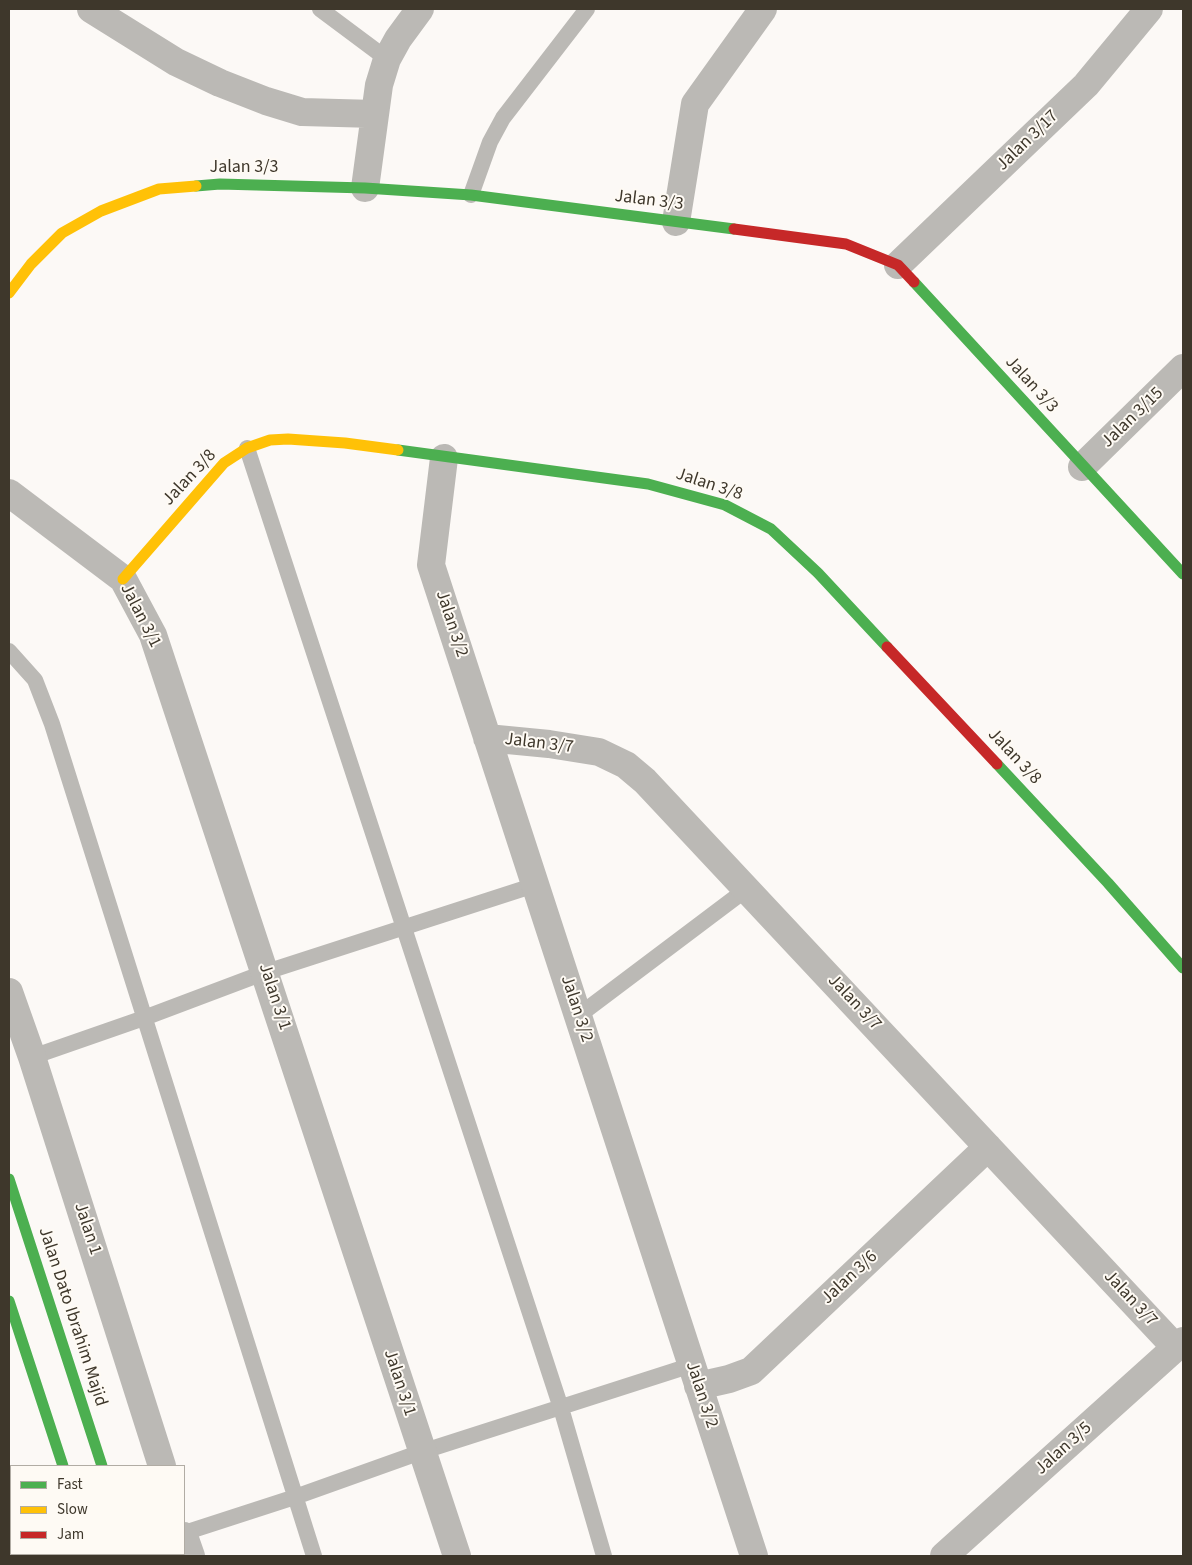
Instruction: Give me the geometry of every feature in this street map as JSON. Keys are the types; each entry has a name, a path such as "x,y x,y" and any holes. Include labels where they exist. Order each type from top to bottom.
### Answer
{"street":[{"path":"91,9 176,62 220,84 302,112 375,114"},
{"path":"365,188 379,85 387,59 398,39 420,9"},
{"path":"676,222 695,104 763,9"},
{"name":"Jalan 3/17","path":"898,265 1086,85 1149,9"},
{"name":"Jalan 3/3","path":"9,293 31,264 62,233 101,211 160,189 220,184 365,188 471,196 846,244 898,265 1082,467 1183,574"},
{"name":"Jalan 3/15","path":"1082,467 1183,368"},
{"name":"Jalan 3/8","path":"123,580 224,463 247,448 270,440 288,439 345,443 444,458 648,484 725,505 771,529 818,573 1108,883 1183,968"},
{"name":"Jalan 3/2","path":"444,458 431,566 754,1556"},
{"name":"Jalan 3/1","path":"9,493 123,580 153,635 266,972 421,1452 457,1556"},
{"name":"Jalan 3/7","path":"488,738 549,744 599,752 626,765 645,781 748,888 988,1147 1180,1345"},
{"name":"Jalan 1","path":"9,992 32,1057 162,1465"},
{"name":"Jalan 3/6","path":"695,1375 729,1379 750,1371 988,1147"},
{"name":"Jalan Dato Ibrahim Majid","path":"9,1179 102,1465"},
{"path":"9,1301 63,1465"},
{"name":"Jalan 3/5","path":"944,1556 1180,1345"},
{"path":"185,1537 191,1556"}],"lane":[{"path":"320,9 387,59"},
{"path":"471,196 490,142 502,118 587,9"},
{"path":"247,448 561,1408 604,1556"},
{"path":"9,651 35,680 52,724 314,1556"},
{"path":"32,1057 144,1018 266,972 535,885"},
{"path":"578,1016 748,888"},
{"path":"185,1534 421,1452 561,1408 695,1375"}],"traffic: fast":[{"path":"196,186 220,184 365,188 471,195 734,229"},
{"path":"914,282 1183,574"},
{"path":"398,450 648,484 725,505 771,529 818,573 887,647"},
{"path":"997,764 1108,883 1183,968"},
{"path":"9,1179 102,1465"},
{"path":"9,1301 63,1465"}],"traffic: slow":[{"path":"9,293 31,264 62,233 101,211 159,189 196,186"},
{"path":"123,579 224,463 247,448 270,440 288,439 345,443 398,450"}],"traffic: jam":[{"path":"734,229 846,244 898,265 914,282"},
{"path":"887,647 997,764"}]}
